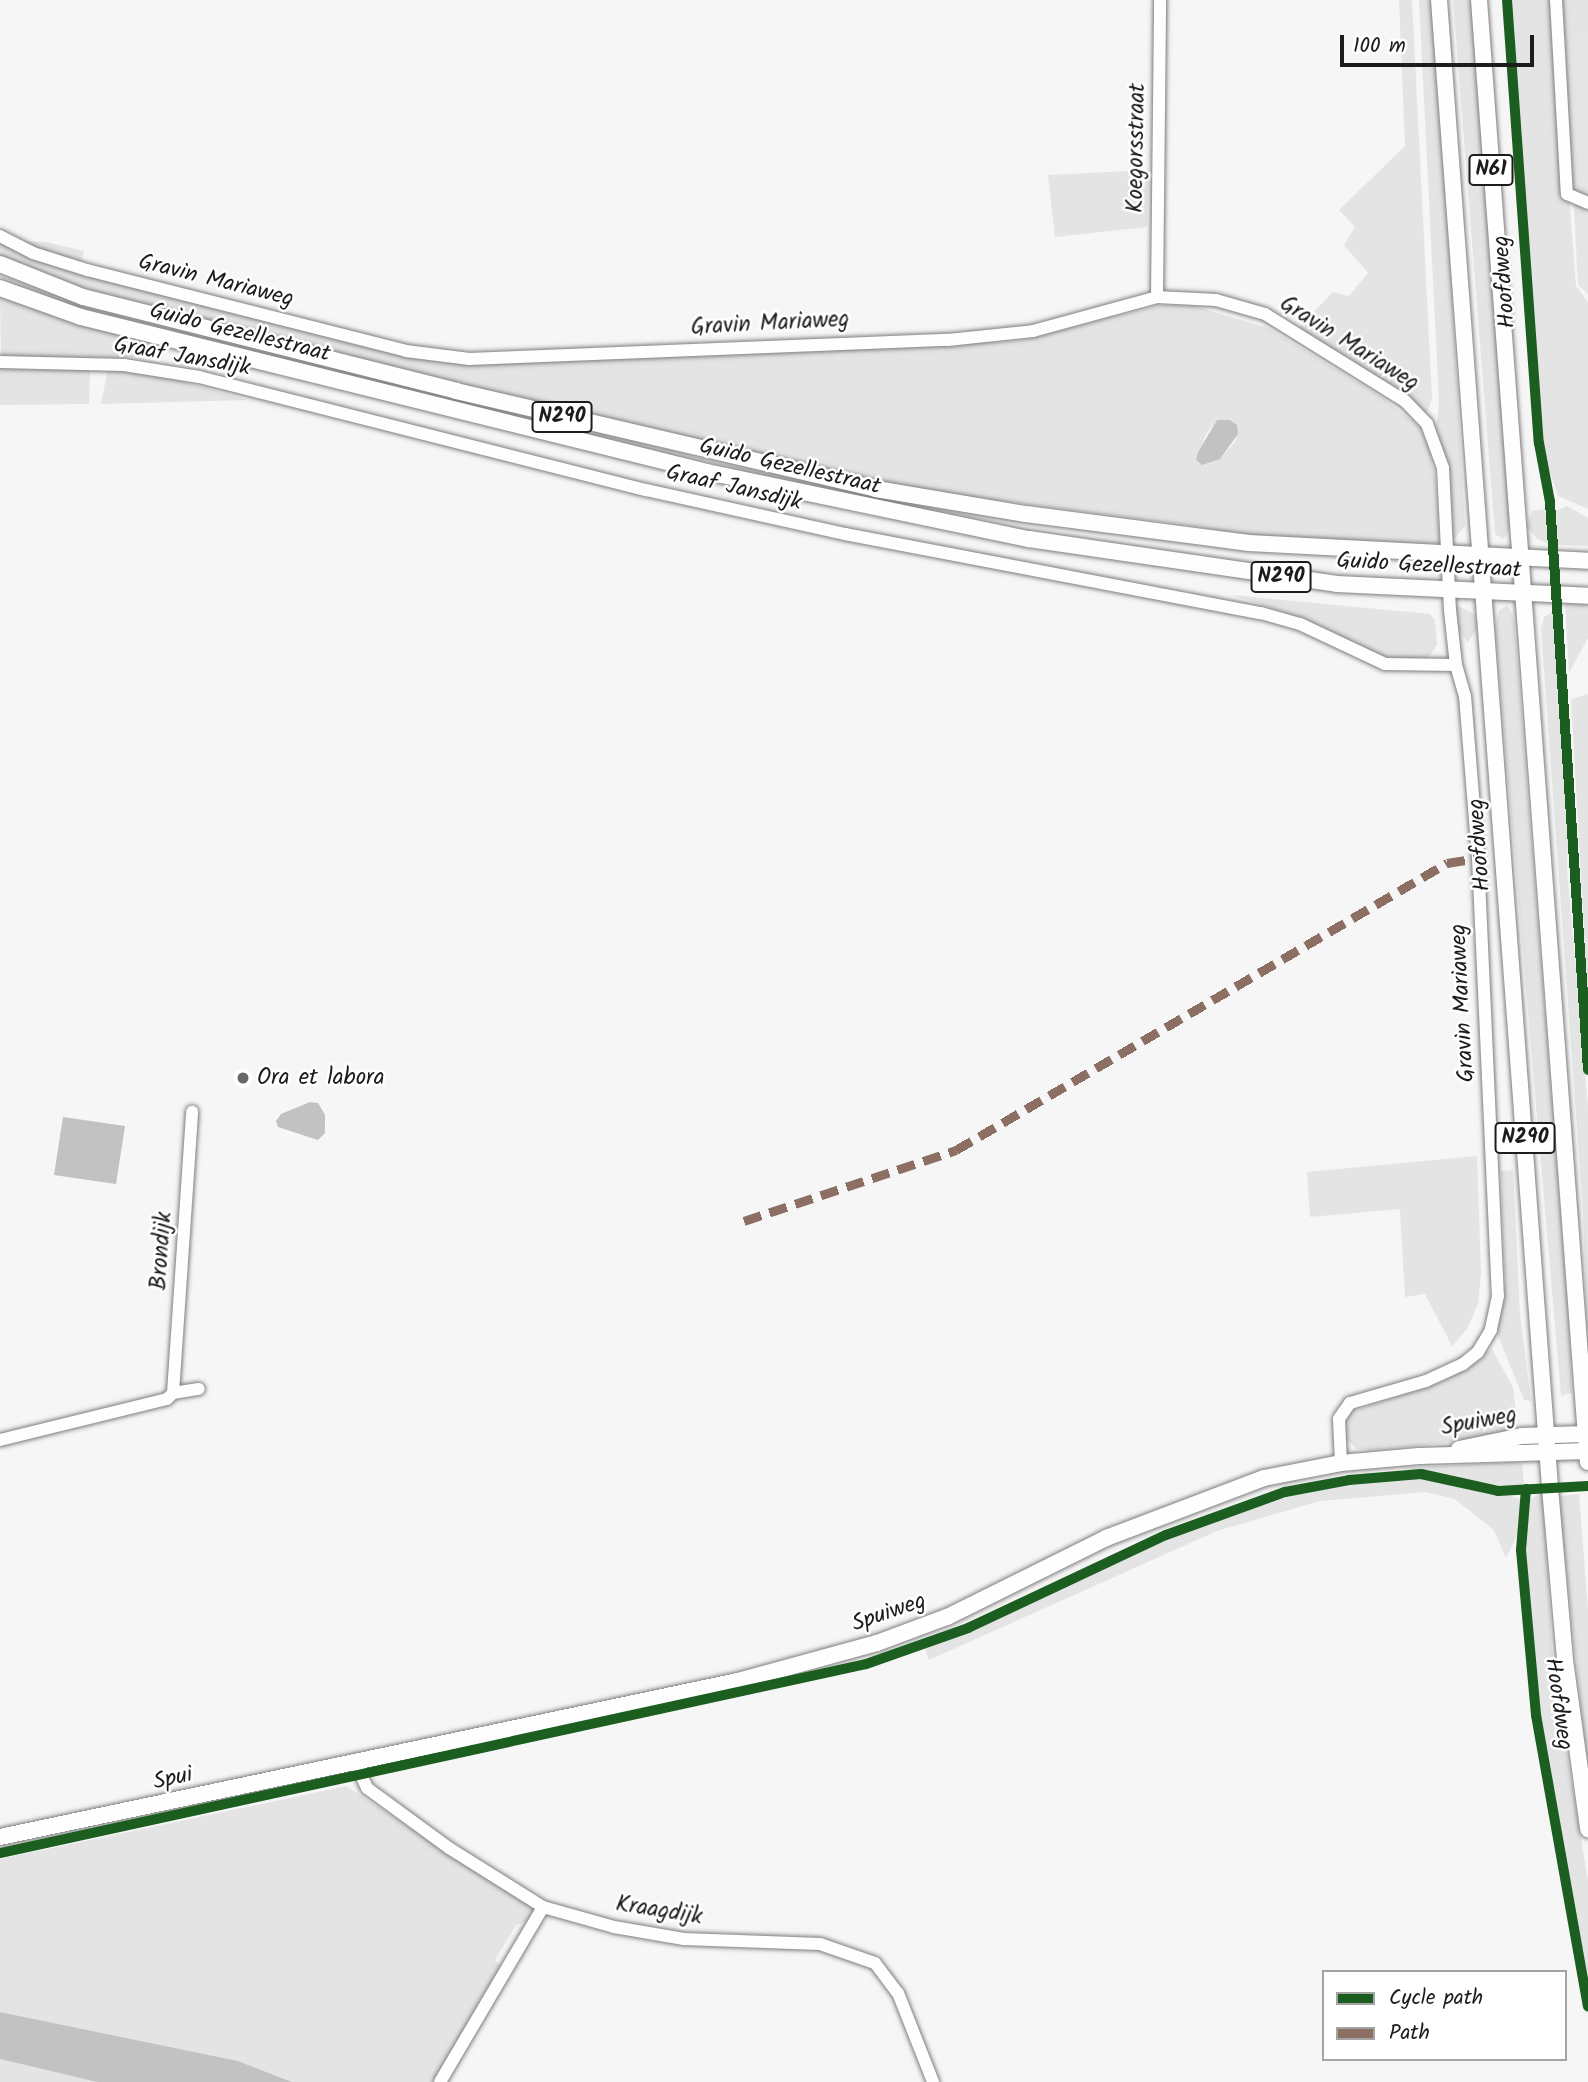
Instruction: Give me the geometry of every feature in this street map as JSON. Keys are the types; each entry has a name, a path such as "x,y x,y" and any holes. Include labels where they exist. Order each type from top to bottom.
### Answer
{"main road":[{"name":"Hoofdweg","path":"1440,0 1546,1436 1565,1660 1588,1829"},
{"name":"Hoofdweg","path":"1479,0 1587,1446"},
{"name":"Guido Gezellestraat","path":"0,264 96,300 456,391 864,486 1026,514 1249,543 1588,561"},
{"name":"Guido Gezellestraat","path":"0,288 81,317 841,503 1029,540 1337,584 1588,596"},
{"path":"1546,1436 1587,1446"},
{"name":"Spuiweg","path":"1419,1456 1546,1436"},
{"path":"1548,1453 1587,1446"},
{"name":"Spuiweg","path":"355,1762 738,1681 877,1643 947,1617 1106,1538 1264,1478 1341,1463 1419,1456 1548,1453"},
{"name":"Spui","path":"0,1837 355,1762"}],"street":[{"name":"Koegorsstraat","path":"1157,297 1160,0"},
{"path":"1556,0 1567,194 1588,203"},
{"name":"Gravin Mariaweg","path":"0,236 33,253 87,270 406,351 468,359 948,340 1033,331 1157,297 1216,300 1265,314 1405,401 1427,424 1439,455 1456,665 1465,696 1478,858 1498,1296 1491,1330 1478,1352 1462,1364 1426,1381 1350,1404 1339,1419 1341,1463"},
{"name":"Graaf Jansdijk","path":"0,362 124,365 199,377 646,489 845,534 1261,613 1300,624 1385,664 1456,665"},
{"name":"Brondijk","path":"173,1393 192,1112"},
{"path":"0,1440 167,1399 173,1393 199,1389"},
{"name":"Kraagdijk","path":"355,1762 367,1788 449,1848 543,1907 614,1927 684,1939 820,1944 852,1953 875,1964 898,1993 933,2082"},
{"path":"440,2082 543,1907"}],"shaded area":[{"path":"1399,0 1412,0 1432,399 1426,415 1403,393 1298,328 1333,292 1349,296 1368,273 1344,245 1355,227 1339,210 1405,146"},
{"path":"1419,0 1435,0 1465,526 1451,543 1436,431 1439,402"},
{"path":"1453,0 1472,0 1510,516 1509,531 1503,539 1495,534"},
{"path":"1511,0 1554,0 1576,286 1588,302 1588,509 1558,496 1543,451"},
{"path":"1561,0 1588,0 1588,34 1563,36"},
{"path":"1563,0 1588,0 1588,294 1578,285"},
{"path":"1149,170 1147,227 1055,237 1048,175"},
{"path":"0,230 20,241 46,242 84,251 79,271 435,361 572,361 1018,341 1161,305 1194,306 1268,328 1380,396 1419,426 1428,445 1435,477 1440,544 1243,536 1196,526 932,492 685,439 75,287 0,257","holes":["1217,420 1230,420 1238,434 1235,442 1220,459 1196,460 1206,434"]},
{"path":"0,295 86,327 162,346 154,357 1,358"},
{"path":"74,366 90,371 89,404 0,405 0,368"},
{"path":"108,368 166,377 248,400 101,404"},
{"path":"1217,420 1230,420 1237,425 1238,434 1220,459 1202,465 1196,460 1198,452"},
{"path":"1567,506 1588,518 1588,546 1558,545 1556,511"},
{"path":"1545,509 1549,544 1537,539 1526,526 1532,511"},
{"path":"1231,595 1430,614 1435,620 1437,645 1426,661 1380,656 1306,619"},
{"path":"1588,603 1588,638 1569,673 1565,604"},
{"path":"1456,605 1474,614 1479,626 1468,642 1456,628"},
{"path":"1507,605 1514,617 1568,1307 1572,1393 1561,1396 1495,627 1499,611"},
{"path":"1555,610 1569,812 1567,869 1588,1107 1588,1361 1583,1211 1541,628 1544,617"},
{"path":"1588,694 1588,1001 1571,699"},
{"path":"310,1102 318,1103 325,1115 325,1133 318,1140 278,1127 276,1121 281,1114"},
{"path":"63,1117 125,1126 116,1184 54,1175"},
{"path":"1477,1156 1481,1274 1478,1304 1467,1329 1452,1346 1425,1294 1405,1297 1400,1209 1310,1217 1307,1172"},
{"path":"1513,1170 1520,1314 1531,1401 1524,1400 1496,1331 1505,1285 1501,1171"},
{"path":"1492,1349 1513,1387 1518,1430 1486,1439 1372,1450 1357,1449 1345,1438 1343,1429 1350,1412 1445,1381"},
{"path":"1518,1462 1522,1464 1524,1483 1516,1488 1401,1468"},
{"path":"1399,1478 1440,1478 1522,1499 1520,1530 1506,1558 1494,1530 1455,1499 1425,1492 1320,1501 1217,1531 929,1660 925,1649 1200,1524 1324,1486"},
{"path":"1543,1492 1554,1681 1588,1880 1588,1993 1537,1694 1524,1556 1530,1499"},
{"path":"1579,1494 1588,1609 1588,1769 1559,1502 1561,1496"},
{"path":"329,1775 333,1777 0,1850 0,1844"},
{"path":"346,1786 535,1910 529,1920 516,1925 495,1960 502,1967 434,2082 292,2082 238,2061 0,2012 0,1859"},
{"path":"0,2012 238,2061 292,2082 97,2082 0,2059"},
{"path":"0,2059 97,2082 0,2082"}],"marked path":[{"path":"744,1221 956,1150 1447,863 1478,858"}],"cycle path":[{"path":"1507,0 1539,443 1550,502 1588,1070"},
{"path":"0,1853 866,1664 968,1628 1166,1535 1285,1492 1349,1480 1421,1474 1498,1491 1588,1486"},
{"path":"1526,1489 1521,1550 1536,1715 1588,2006"}],"place":[{"name":"Ora et labora","path":"243,1078"}]}
